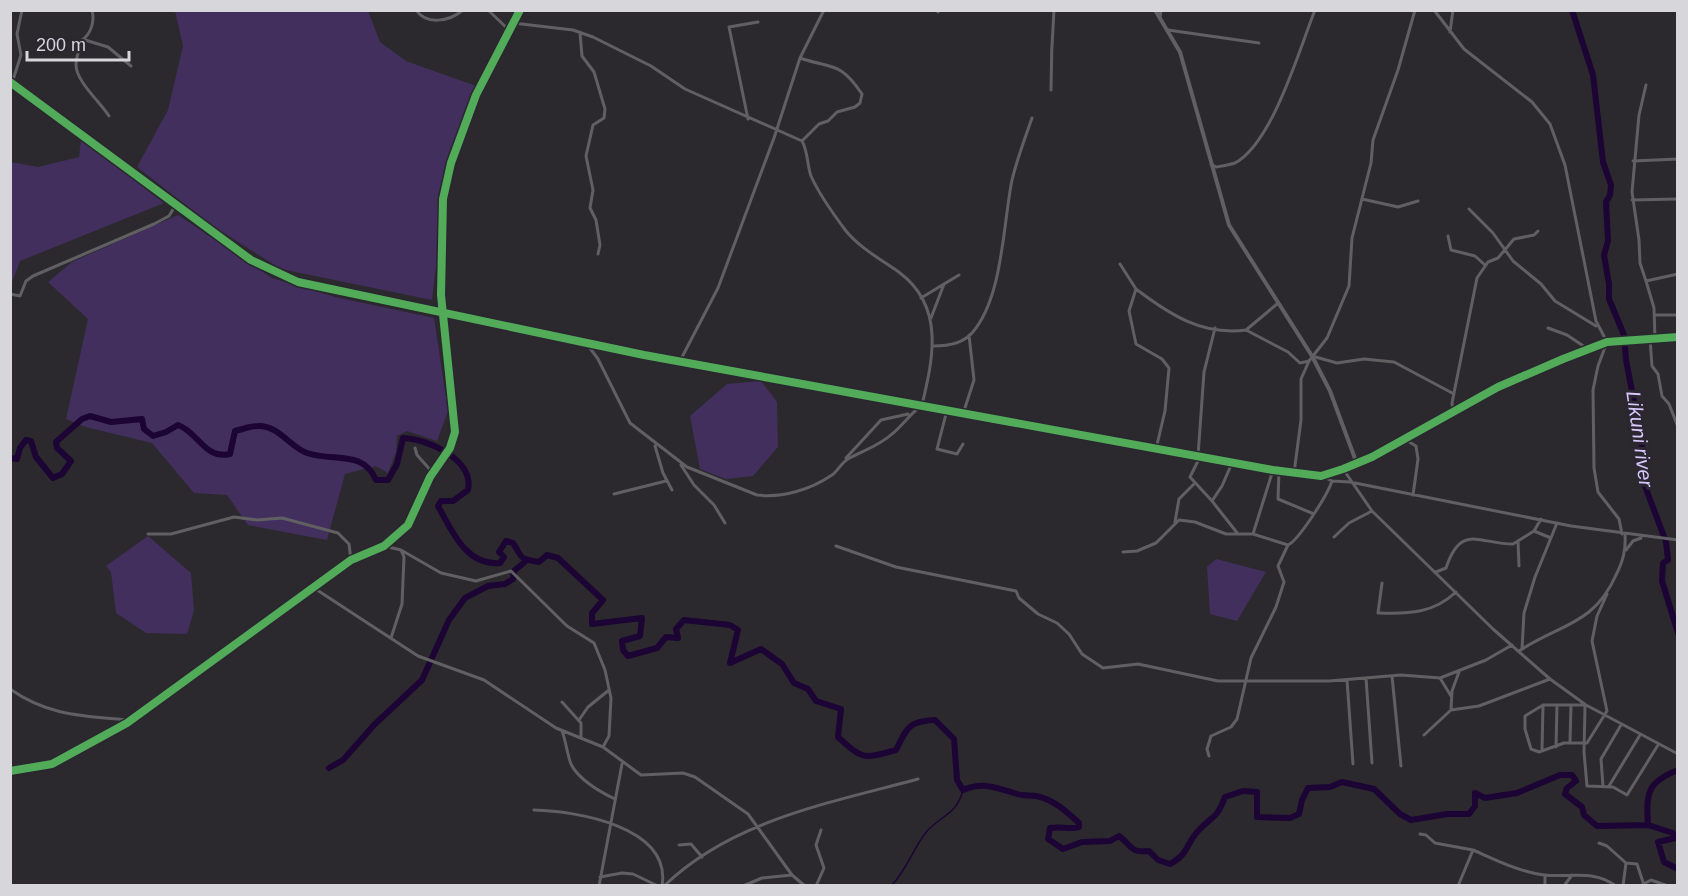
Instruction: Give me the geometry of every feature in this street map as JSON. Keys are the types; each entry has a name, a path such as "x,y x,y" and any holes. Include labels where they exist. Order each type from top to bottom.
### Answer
{"street":[{"path":"22,10 17,34 21,55 11,83 251,260 287,278 586,344 1232,463 1321,476 1332,481 1350,482 1623,535 1677,540"},
{"path":"92,10 93,22 81,42 77,67 88,91 100,101 109,116"},
{"path":"416,10 424,18 439,20 451,19 463,10"},
{"path":"488,10 509,30"},
{"path":"10,771 52,764 130,721 351,560 384,546 408,525 433,473 450,448 455,426 442,313 442,217 447,177 476,95 520,10"},
{"path":"680,361 718,288 776,131 800,58 824,10"},
{"path":"1050,90 1053,49 1050,37 1054,10"},
{"path":"1155,10 1180,52 1229,225 1312,356 1330,391 1357,464"},
{"path":"1160,17 1161,10"},
{"path":"1210,163 1216,167 1234,163 1244,156 1259,136 1282,96 1315,10"},
{"path":"1294,473 1301,420 1301,379 1312,356 1327,338 1349,286 1352,238 1372,157 1373,140 1398,70 1415,10"},
{"path":"1434,10 1474,59 1532,102 1550,124 1565,165 1598,327 1607,342"},
{"path":"1450,32 1453,10"},
{"path":"748,119 729,27 758,22"},
{"path":"513,23 580,32 651,66 684,89 801,141"},
{"path":"1168,30 1259,43"},
{"path":"580,32 582,56 594,72 605,109 604,118 593,125 586,153 593,190 590,208 596,220 600,245 598,254"},
{"path":"84,39 108,46 131,66"},
{"path":"800,58 836,66 854,82 862,94 860,103 855,107 837,112 828,121 819,124 801,141"},
{"path":"1646,85 1633,161 1632,200 1639,240 1640,263 1655,315 1652,366 1658,374 1662,396 1669,404 1677,427"},
{"path":"934,346 954,344 969,335 992,296 1002,254 1012,179 1032,118"},
{"path":"801,141 812,178 845,230 865,249 908,280 921,298 930,320 934,346 922,405 910,413 890,436 843,462"},
{"path":"1633,161 1677,159"},
{"path":"1632,200 1677,199"},
{"path":"1362,200 1398,207 1418,201"},
{"path":"10,294 20,296 26,281 33,276 154,224 169,216 175,206"},
{"path":"1469,209 1505,251 1555,301 1598,327"},
{"path":"1453,412 1452,403 1476,280 1485,266 1505,251 1514,239 1534,235 1538,231"},
{"path":"1448,236 1451,250 1475,256 1485,266"},
{"path":"1120,264 1136,288 1169,314 1192,325 1246,330 1288,352 1295,361 1300,363 1309,361"},
{"path":"1646,281 1677,274"},
{"path":"921,298 959,275"},
{"path":"930,320 944,284"},
{"path":"1136,288 1129,311 1136,344 1162,359 1169,368 1164,411 1156,449"},
{"path":"1246,330 1277,304"},
{"path":"1655,315 1669,317 1677,315"},
{"path":"1215,328 1204,372 1199,457 1190,474 1194,483 1212,501 1238,534"},
{"path":"1548,328 1566,335 1588,349"},
{"path":"963,414 974,380 969,335"},
{"path":"1321,476 1357,464 1516,379 1588,349 1607,342 1627,339 1677,337"},
{"path":"1607,342 1598,366 1593,390 1594,468 1598,492 1619,519 1625,552"},
{"path":"586,344 598,359 630,423 680,463 757,495 768,496 808,488 835,473 881,420 910,413"},
{"path":"1312,356 1337,363 1373,359 1394,362 1454,395"},
{"path":"947,410 937,449 957,454 963,444"},
{"path":"1404,439 1416,446 1418,459 1413,495"},
{"path":"655,444 666,481 672,490"},
{"path":"415,448 433,473"},
{"path":"680,463 694,485 714,504 725,523"},
{"path":"1212,501 1222,486 1232,463"},
{"path":"1343,469 1372,511 1550,679 1586,705 1677,754"},
{"path":"1253,534 1273,470"},
{"path":"1279,471 1278,499 1314,514"},
{"path":"614,494 666,481"},
{"path":"1209,756 1207,749 1211,736 1232,728 1237,719 1251,658 1276,607 1284,582 1278,566 1288,545 1297,538 1306,522 1325,499 1332,481"},
{"path":"1123,552 1137,551 1156,543 1175,522 1179,499 1194,483"},
{"path":"1334,537 1344,527 1372,511"},
{"path":"148,534 171,534 234,517 257,520 282,518 338,532 349,544 351,560"},
{"path":"1436,573 1446,568 1454,547 1459,543 1488,539 1509,544 1534,531 1541,519"},
{"path":"1175,522 1187,520 1226,534 1253,534 1288,545"},
{"path":"1521,650 1524,613 1557,523"},
{"path":"1534,531 1551,538"},
{"path":"1584,744 1605,715 1608,707 1592,641 1597,616 1625,552 1634,541 1645,537"},
{"path":"1518,541 1519,566"},
{"path":"384,546 401,550 441,573 476,580 506,571 518,575 567,627 594,643 605,670 612,705 609,736 603,747"},
{"path":"836,546 896,567 1016,591 1019,598 1069,634 1082,654 1103,668 1138,664 1209,680 1300,682 1392,676 1440,678 1459,672 1512,645"},
{"path":"391,638 403,598 404,557 401,550"},
{"path":"1382,583 1378,613 1424,611 1439,606 1456,592"},
{"path":"313,588 430,662 484,680 562,731 603,747 622,764 646,776 678,773 695,777 744,811 792,875 805,885"},
{"path":"1521,650 1591,612 1607,594"},
{"path":"1451,710 1451,696 1459,672"},
{"path":"1392,676 1401,766"},
{"path":"1366,678 1372,763"},
{"path":"1440,678 1451,696"},
{"path":"1424,735 1451,710 1479,706 1550,679"},
{"path":"1347,680 1353,764"},
{"path":"10,689 58,713 130,721"},
{"path":"580,738 579,720 588,707 609,690"},
{"path":"562,702 579,720"},
{"path":"1584,744 1570,743 1539,752 1531,749 1525,729 1525,716 1543,705 1586,705"},
{"path":"1542,750 1543,705"},
{"path":"1556,747 1557,705"},
{"path":"1570,743 1571,705"},
{"path":"1586,705 1584,744 1587,784 1590,787 1609,786 1624,795 1629,794 1658,745"},
{"path":"1603,786 1601,759 1621,725"},
{"path":"562,731 571,763 578,773 603,794 615,799"},
{"path":"1609,786 1640,735"},
{"path":"598,885 622,764"},
{"path":"663,885 724,843 757,827 812,808 918,779"},
{"path":"534,810 556,811 610,823 635,835 653,849 663,870 663,885"},
{"path":"816,885 824,868 816,845 821,830"},
{"path":"1420,834 1435,843 1473,850 1519,868 1545,875 1598,876 1616,885"},
{"path":"1599,843 1607,846 1626,863 1637,864 1641,884 1651,880 1668,885"},
{"path":"679,845 691,844 702,857"},
{"path":"1458,885 1473,850"},
{"path":"1623,885 1626,863"},
{"path":"600,877 622,873 633,874 658,885"},
{"path":"744,885 762,878 792,875"},
{"path":"1545,875 1545,885"},
{"path":"1564,885 1572,875"}],"shaded area":[{"path":"175,11 368,11 380,42 406,61 476,86 448,161 432,300 281,269 213,226 137,167 168,110 183,46"},
{"path":"81,139 164,203 20,261 11,285 11,162 38,167 79,157"},
{"path":"178,215 272,278 335,297 434,318 448,411 437,441 407,431 397,436 396,452 388,473 376,466 345,474 327,540 248,525 227,495 194,493 152,443 86,427 66,419 88,319 48,282 72,262"},
{"path":"761,381 777,402 778,447 753,476 726,479 700,469 690,416 727,384"},
{"path":"148,536 191,573 194,610 187,634 146,633 116,613 111,572 106,566"},
{"path":"1216,559 1266,572 1237,621 1210,614 1207,567"}],"waterway":[{"name":"Likuni river","path":"1572,10 1593,75 1603,162 1611,185 1610,195 1606,202 1608,241 1604,255 1609,299 1624,335 1626,360 1641,438 1645,486 1666,542 1668,560 1663,563 1662,581 1678,633"},
{"path":"10,458 17,459 20,448 26,440 31,441 36,457 53,478 62,474 71,461 57,448 56,442 82,419 90,416 111,422 142,419 144,429 153,436 178,425 191,433 208,449 221,455 230,454 235,431 258,426 265,427 272,429 307,453 364,464 376,480 388,480 397,464 403,438 425,442 448,453 464,469 468,479 468,490 453,501 441,501 438,506 455,536 469,553 478,559 500,563 504,557 499,552 506,541 513,543 522,557 527,560 539,562 547,555 558,558 603,600 592,613 592,624 642,618 640,636 622,641 623,650 628,656 657,648 666,637 678,638 676,629 684,620 730,625 738,630 730,663 761,649 782,664 794,683 808,689 816,701 841,709 838,737 859,754 870,756 896,750 910,727 919,722 935,720 954,739 957,780 963,790 984,786 1019,795 1036,796 1059,806 1079,823 1079,827 1076,828 1050,828 1048,839 1063,849 1082,842 1110,841 1119,836 1134,850 1149,851 1158,860 1170,864 1184,853 1198,831 1216,814 1225,797 1243,791 1257,792 1257,817 1290,818 1299,814 1308,788 1330,787 1342,782 1374,789 1400,814 1411,820 1447,814 1469,814 1475,806 1475,793 1485,798 1517,793 1560,775 1572,775 1576,781 1567,788 1565,794 1582,807 1584,815 1597,826 1648,825 1673,833 1675,838 1658,842 1664,862 1678,869"},
{"path":"329,768 343,760 374,725 422,680 449,620 465,598 488,586 505,584 513,579 514,571 527,560"},
{"name":"Likuni river","path":"1648,825 1648,797 1654,784 1678,770"},
{"path":"891,886 927,831 953,809 963,790"}],"cycle path":[{"path":"10,771 52,764 127,723 351,560 384,546 408,525 430,477 450,448 455,432 441,295 443,199 451,163 476,95 520,10"},
{"path":"10,82 251,260 298,282 644,355 1273,470 1321,476 1343,469 1372,457 1498,387 1563,359 1607,342 1678,337"}]}
